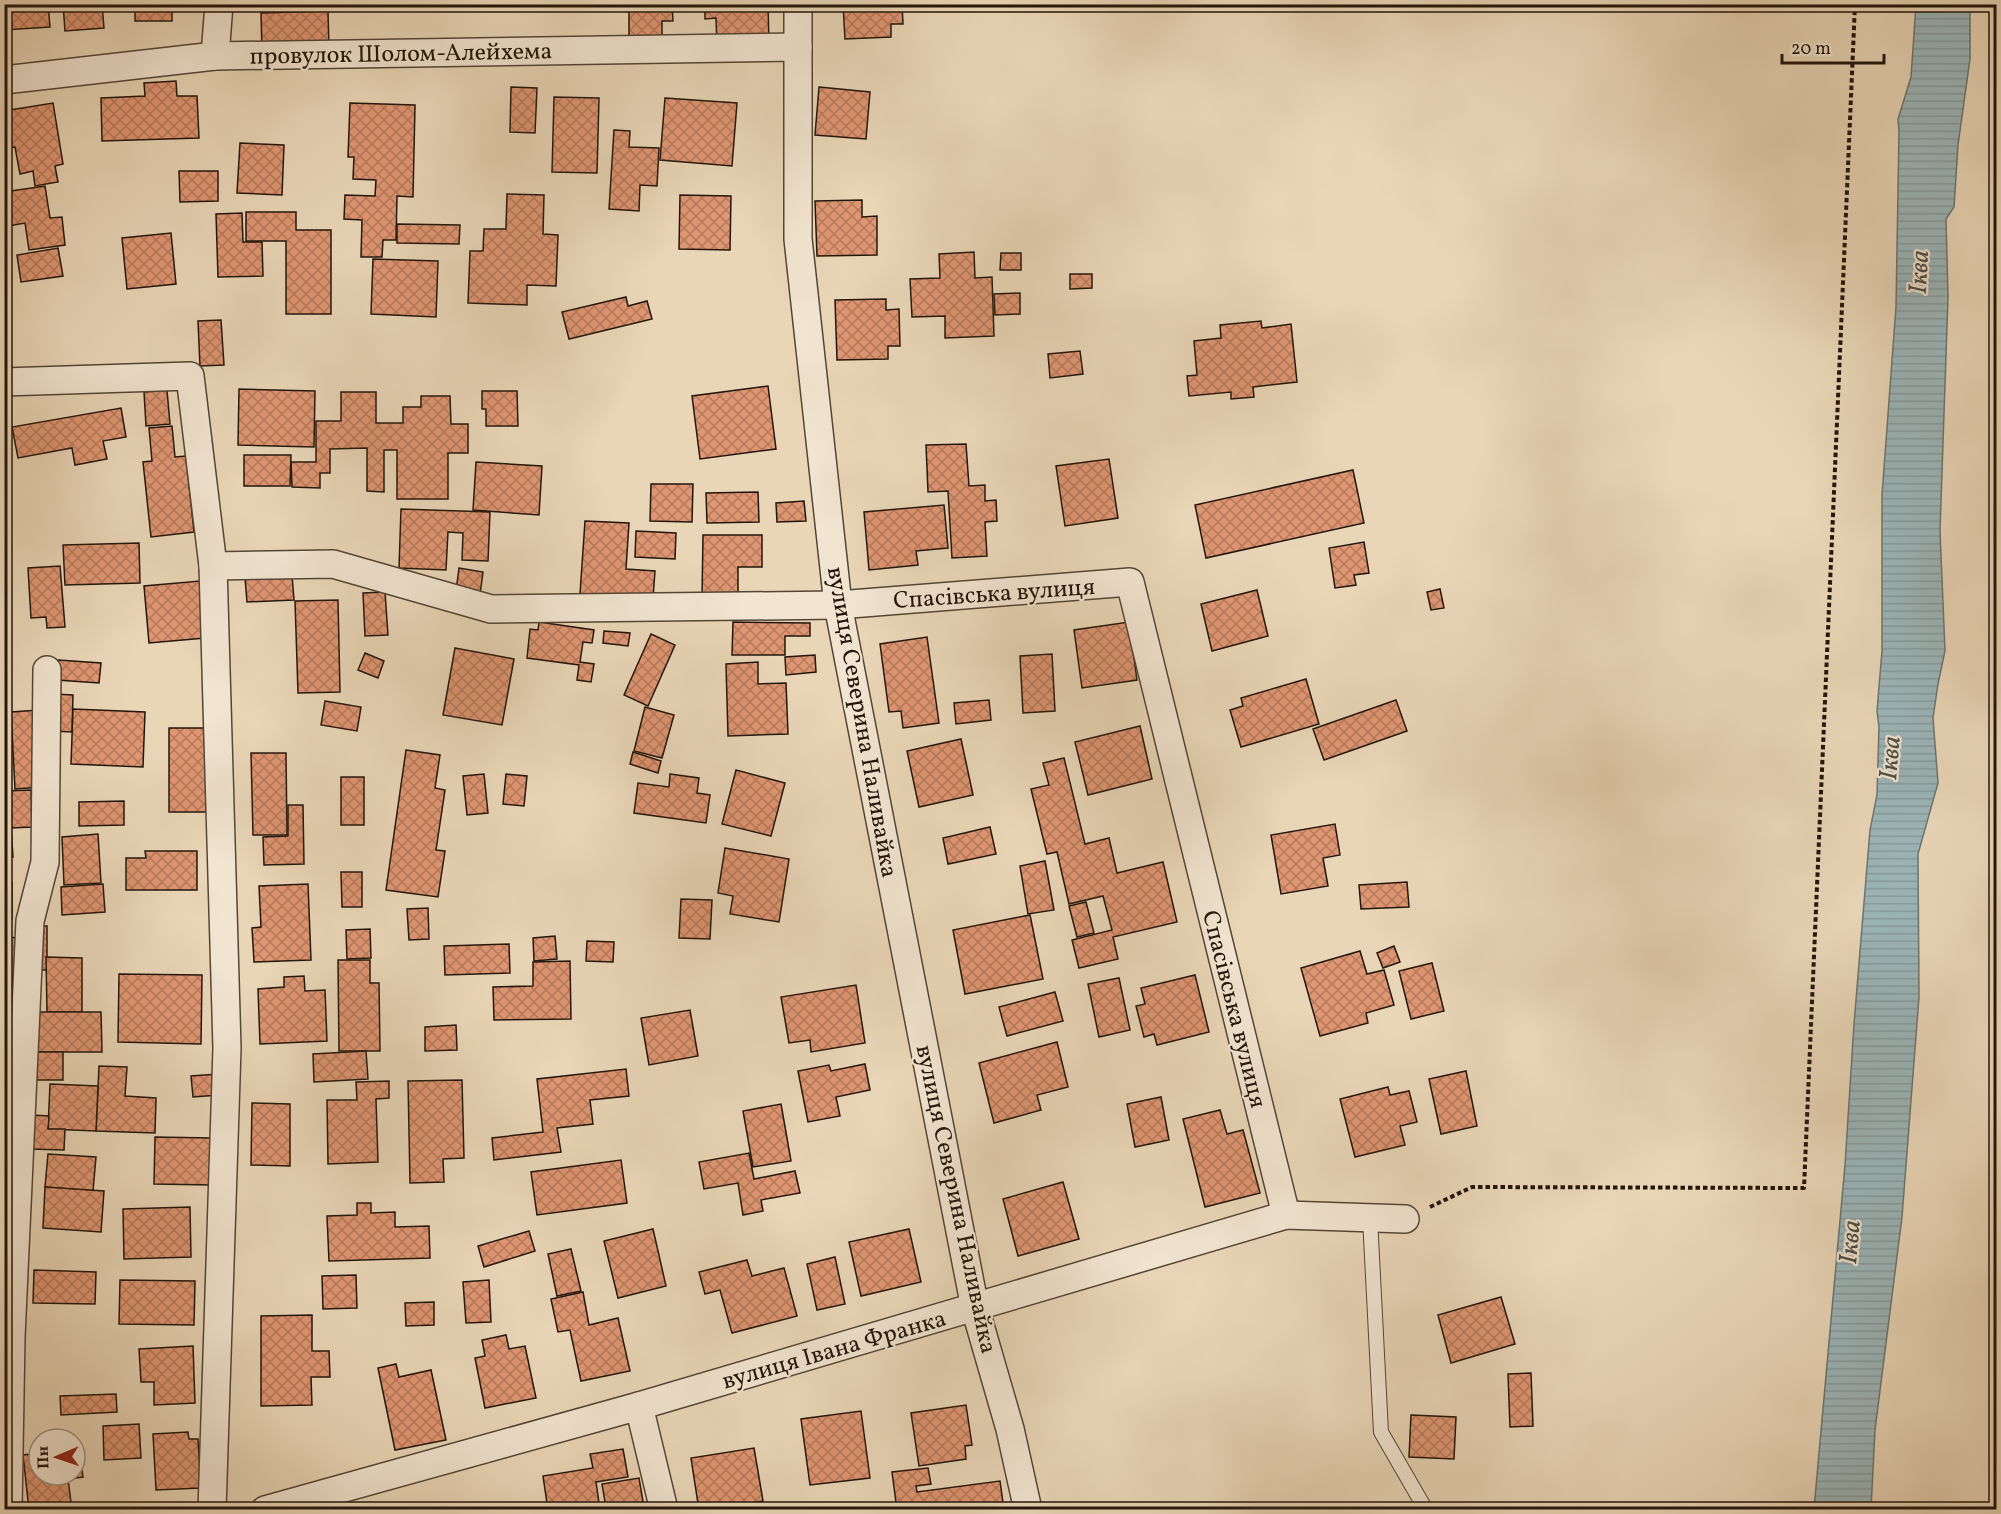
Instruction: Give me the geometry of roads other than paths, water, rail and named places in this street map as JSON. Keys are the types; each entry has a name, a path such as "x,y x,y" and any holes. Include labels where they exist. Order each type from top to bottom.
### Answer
{"street":[{"path":"215,56 219,4"},
{"name":"вулиця Северина Наливайка","path":"798,4 798,239 838,605 975,1308 1010,1429 1028,1509"},
{"name":"провулок Шолом-Алейхема","path":"4,80 215,56 798,47"},
{"path":"4,382 190,376 213,566 227,1048 212,1509"},
{"name":"Спасівська вулиця","path":"213,566 333,564 491,609 838,605 1130,582 1286,1215"},
{"path":"8,1509 11,1338 30,921 45,862 47,670"},
{"name":"вулиця Івана Франка","path":"265,1509 639,1406 1286,1215 1405,1218"},
{"path":"639,1406 664,1509"}],"lane":[{"path":"1371,1218 1381,1432 1426,1509"}],"water":[{"name":"Іква","path":"1916,5 1970,5 1970,59 1958,145 1954,207 1946,219 1948,297 1940,531 1945,651 1933,718 1938,783 1918,854 1919,997 1902,1217 1875,1430 1871,1509 1814,1509 1845,1165 1870,830 1877,795 1879,727 1877,711 1882,651 1882,495 1896,307 1898,119 1911,77"}]}
